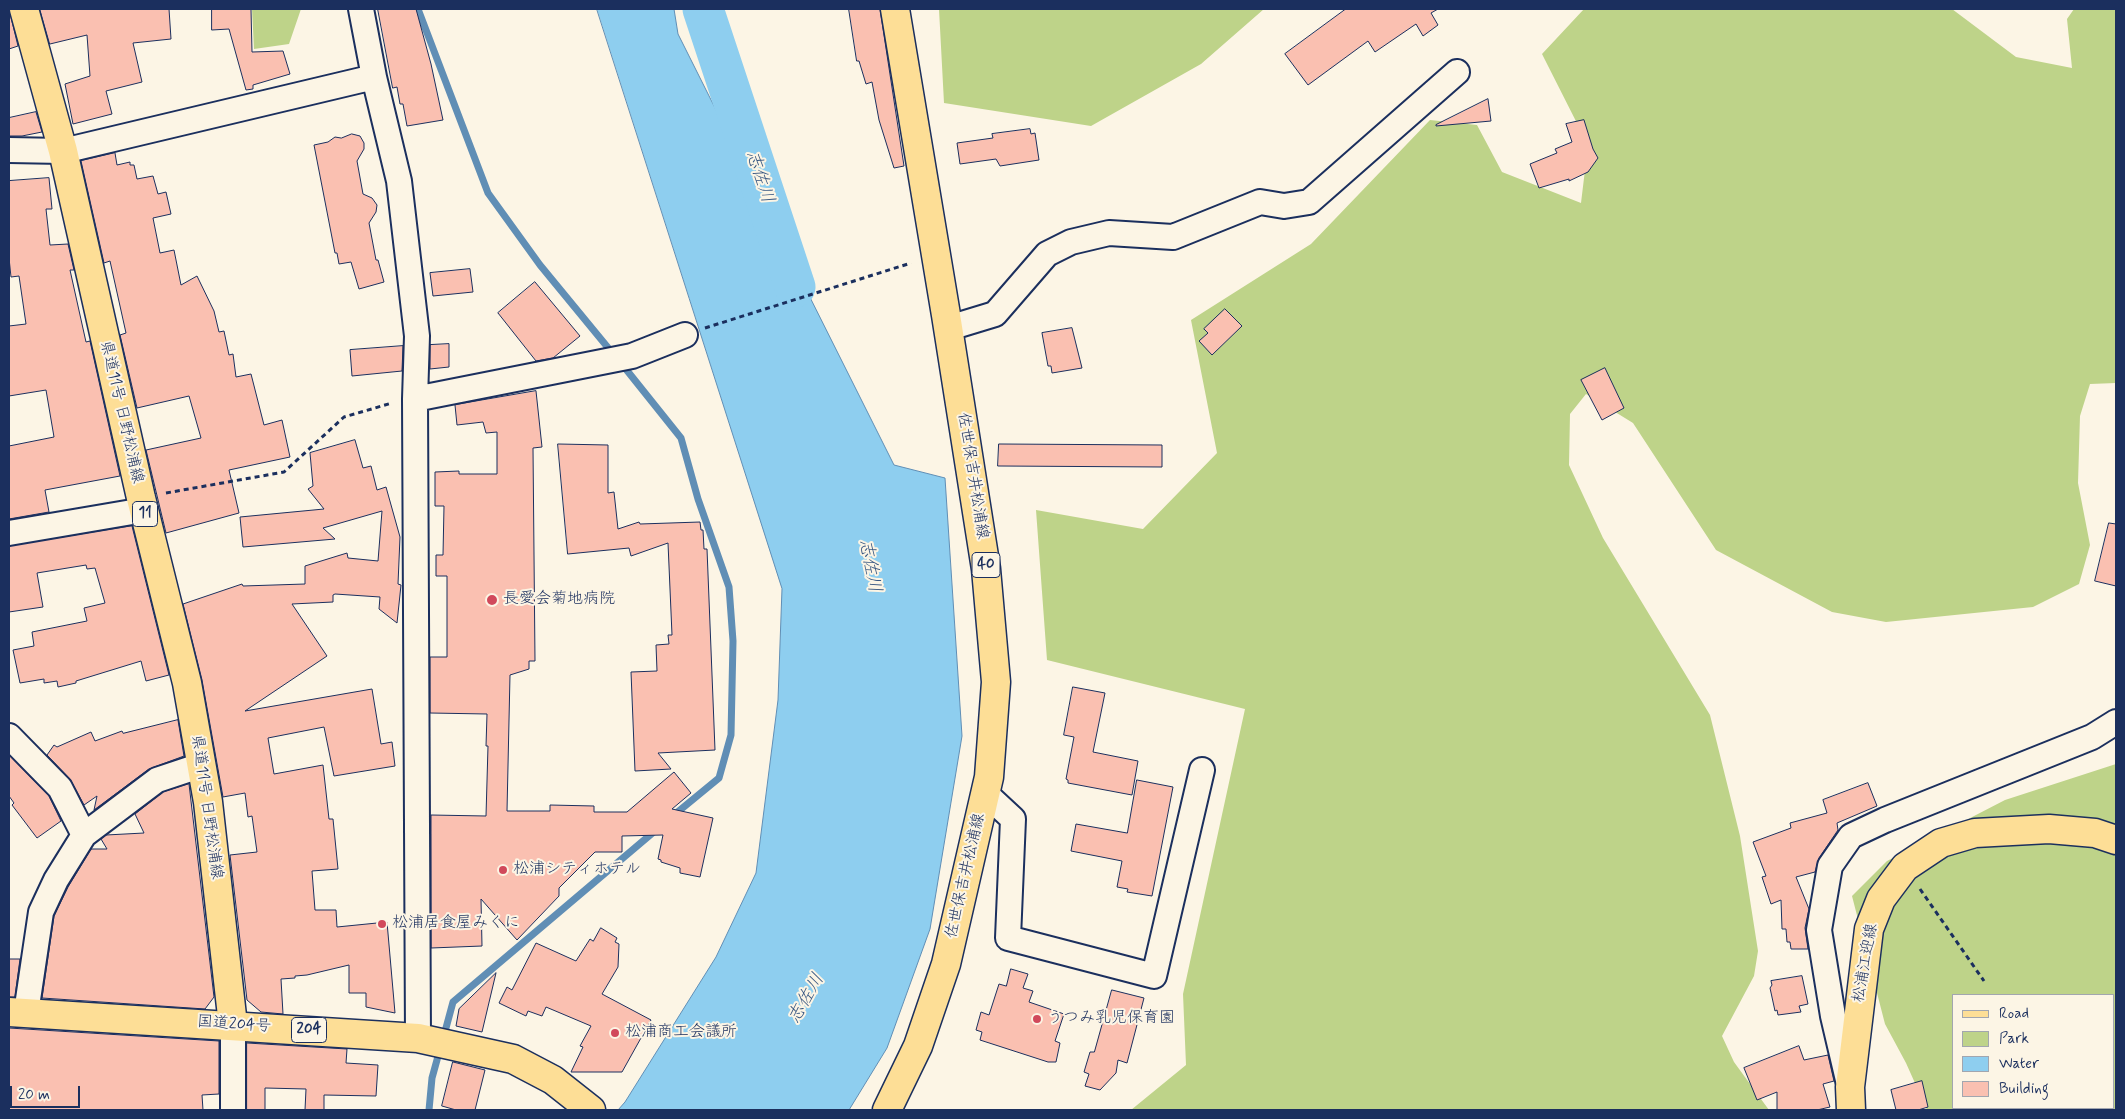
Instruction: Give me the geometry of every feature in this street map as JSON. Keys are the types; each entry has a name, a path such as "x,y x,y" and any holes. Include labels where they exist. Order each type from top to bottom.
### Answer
{"main road":[{"name":"県道11号 日野松浦線","path":"24,9 63,151 142,504 187,683 208,802 233,1025"},
{"name":"佐世保吉井松浦線","path":"887,1110 918,1046 946,964 989,776 996,682 986,569 949,328 895,9"},
{"name":"松浦江迎線","path":"1850,1098 1869,929 1881,898 1905,867 1940,843 1975,833 2049,829 2095,833 2116,840"},
{"name":"国道204号","path":"17,1012 418,1038 513,1059 553,1080 591,1110"}],"street":[{"path":"361,9 374,77 399,181 417,336 415,399 418,1038"},
{"path":"949,328 995,314 1047,254 1072,242 1109,233 1173,237 1260,202 1284,206 1309,202 1457,72"},
{"path":"9,150 63,151 374,77"},
{"path":"415,399 632,356 685,335"},
{"path":"9,533 142,504"},
{"path":"1850,1098 1833,1016 1819,930 1830,866 1851,836 1885,820 2092,737 2116,722"},
{"path":"9,736 60,788 84,835"},
{"path":"17,1012 41,912 56,880 84,835 156,780 202,765"},
{"path":"985,793 1013,819 1008,938 1154,976 1202,770"},
{"path":"233,1025 233,1110"}],"path":[{"path":"685,335 768,306 936,256"},
{"path":"142,504 284,472 344,417 382,404 415,399"},
{"path":"1905,867 1984,981"}],"green space":[{"path":"252,9 301,9 289,44 254,49"},
{"path":"939,9 1264,9 1201,64 1091,126 944,103"},
{"path":"1584,9 1952,9 2016,57 2072,68 2067,19 2074,9 2116,9 2116,383 2090,384 2080,416 2078,483 2090,545 2079,584 2033,607 1886,622 1832,612 1716,550 1633,423 1586,394 1570,414 1569,465 1603,538 1710,715 1740,836 1758,951 1754,976 1722,1036 1734,1062 1769,1110 1131,1110 1186,1065 1183,994 1245,709 1047,660 1036,510 1143,529 1217,453 1191,320 1311,244 1430,120 1477,125 1502,172 1581,203 1588,145 1542,54"},
{"path":"2116,764 2116,1110 1927,1110 1906,1063 1885,1024 1852,896 1887,861 2005,800"}],"water":[{"path":"597,9 674,9 678,34 894,465 945,478 962,736 930,929 887,1048 849,1110 618,1110 625,1102 716,957 756,873 778,700 782,589"}],"building":[{"path":"9,9 18,46 9,49"},
{"path":"40,9 169,9 171,39 133,43 142,82 106,91 112,114 73,124 65,84 90,76 87,35 50,44"},
{"path":"212,9 251,9 252,52 283,51 290,74 253,85 253,89 246,90 229,29 212,30"},
{"path":"378,9 416,9 431,64 443,120 407,126 403,104 400,104 397,87 393,88"},
{"path":"849,9 880,9 904,166 894,168 879,120 872,82 866,84 859,61 857,61"},
{"path":"1346,9 1438,9 1431,13 1438,25 1423,36 1416,24 1375,52 1368,41 1308,85 1285,54"},
{"path":"1488,99 1491,121 1436,126 1436,125"},
{"path":"36,112 42,132 22,136 9,136 9,118"},
{"path":"1584,120 1593,149 1598,158 1588,172 1569,181 1569,179 1539,188 1530,164 1557,153 1555,149 1572,142 1566,124"},
{"path":"1030,129 1031,134 1035,133 1039,160 1000,166 996,159 960,164 957,143 993,138 992,134"},
{"path":"352,134 360,136 364,143 364,149 357,161 363,194 372,198 377,205 376,212 369,223 376,260 378,260 384,282 359,289 351,262 339,264 337,253 335,253 314,145 328,142 335,137 341,138"},
{"path":"115,153 117,165 130,162 130,165 134,165 137,179 153,176 158,194 166,192 171,214 153,218 160,253 174,250 181,285 197,276 214,311 219,332 224,331 229,355 233,354 236,377 251,374 264,425 282,420 290,457 229,470 239,513 166,533 146,450 201,438 189,396 137,408 120,335 126,333 110,261 104,263 81,161"},
{"path":"49,178 52,209 46,209 50,245 68,244 74,270 70,270 86,342 90,341 120,476 45,490 49,512 9,519 9,446 54,437 46,390 9,396 9,326 26,324 19,276 11,277 9,258 9,181"},
{"path":"470,269 473,292 433,296 430,273"},
{"path":"535,282 580,336 553,358 536,361 498,313"},
{"path":"1225,309 1242,326 1212,355 1199,341 1208,333 1204,329"},
{"path":"1072,328 1082,368 1052,373 1051,366 1048,366 1042,333"},
{"path":"449,344 449,367 430,369 430,345"},
{"path":"403,346 402,371 352,376 350,350"},
{"path":"1605,368 1624,408 1602,420 1581,380"},
{"path":"536,391 542,447 533,448 535,661 529,661 529,669 510,675 507,811 550,811 550,805 594,806 594,812 627,812 674,772 691,793 672,809 713,818 700,877 680,873 680,868 661,862 658,859 663,835 622,836 622,852 595,852 559,888 559,896 517,940 481,899 482,946 431,948 431,815 486,816 488,746 486,746 487,714 430,713 430,657 447,657 447,576 436,576 436,555 443,555 444,506 435,506 435,472 459,471 459,474 497,474 497,432 486,433 483,422 457,425 455,405"},
{"path":"355,440 363,468 371,466 377,490 386,487 400,537 398,584 401,585 397,623 379,609 380,597 335,594 333,595 333,602 292,604 327,656 245,711 372,689 381,744 392,742 395,766 334,776 324,727 268,738 274,774 323,765 329,819 333,819 338,869 312,871 315,910 336,910 337,927 387,922 395,1013 366,1007 366,993 349,993 349,965 295,976 295,978 281,979 283,1014 261,1012 247,1000 230,855 257,852 252,816 248,817 245,793 223,797 202,680 183,604 242,584 243,586 305,584 305,566 347,553 348,558 378,561 382,511 323,528 335,539 243,547 240,517 324,509 308,489 313,486 310,453"},
{"path":"558,444 608,445 608,493 614,492 618,529 639,522 640,524 700,522 701,530 703,530 704,549 707,549 715,750 658,753 671,769 635,771 631,672 657,671 656,645 669,644 668,635 672,635 668,543 631,556 629,548 568,554"},
{"path":"999,444 1162,445 1162,467 998,466"},
{"path":"2109,523 2116,524 2116,586 2095,581"},
{"path":"132,526 169,675 146,681 141,661 76,681 76,683 58,687 57,681 44,683 44,679 20,683 13,650 34,646 32,632 87,621 84,608 105,603 95,568 87,569 86,565 37,573 43,607 9,612 9,546"},
{"path":"1073,687 1105,693 1093,752 1138,761 1132,795 1068,783 1066,779 1074,737 1064,735"},
{"path":"178,720 184,756 149,769 94,810 97,796 84,805 70,779 47,755 54,745 57,747 91,732 95,741 122,731 123,733"},
{"path":"9,755 49,796 61,821 37,838 12,805 14,803 9,796"},
{"path":"1137,780 1173,787 1152,896 1127,892 1128,889 1117,887 1122,861 1071,851 1076,824 1127,833"},
{"path":"1868,783 1877,806 1837,823 1838,830 1819,858 1815,872 1796,877 1809,909 1805,928 1808,949 1791,949 1790,942 1787,942 1786,929 1782,929 1781,900 1771,904 1762,877 1766,876 1753,842 1791,828 1790,823 1827,813 1823,800"},
{"path":"189,784 214,997 205,1009 42,998 54,916 68,887 91,849 107,849 101,839 106,835 144,833 135,814 163,792"},
{"path":"601,928 617,938 615,942 619,944 618,967 602,994 651,1020 622,1072 571,1072 583,1047 580,1046 591,1026 546,1007 542,1016 528,1011 526,1016 499,1003 507,987 512,990 536,943 576,961 590,939 593,941"},
{"path":"9,959 20,959 15,997 9,997"},
{"path":"1011,969 1028,974 1023,988 1033,991 1029,1002 1064,1014 1055,1041 1060,1043 1056,1062 1048,1062 980,1040 982,1032 976,1030 981,1012 989,1015 999,984 1006,986"},
{"path":"496,973 482,1032 456,1026 459,1009"},
{"path":"1802,976 1808,1004 1799,1006 1801,1012 1778,1015 1777,1010 1775,1011 1770,988 1772,985 1771,981"},
{"path":"1112,990 1144,998 1127,1063 1118,1060 1116,1073 1100,1090 1085,1086 1089,1074 1084,1072 1090,1052 1094,1052"},
{"path":"9,1028 219,1041 219,1094 202,1095 203,1110 9,1110"},
{"path":"247,1043 347,1049 346,1063 378,1065 376,1096 324,1095 324,1110 305,1110 306,1089 265,1088 265,1110 247,1110"},
{"path":"1799,1046 1804,1060 1828,1055 1834,1081 1823,1084 1830,1107 1817,1110 1777,1110 1777,1092 1757,1100 1744,1068"},
{"path":"453,1062 485,1070 475,1110 456,1110 442,1106"},
{"path":"1922,1081 1928,1107 1918,1110 1896,1110 1891,1090"}],"waterway":[{"path":"418,9 488,193 540,265 614,355"},
{"name":"志佐川","path":"703,9 795,287"},
{"path":"621,363 681,438 698,499 729,587 733,641 731,735 719,778 674,815"},
{"path":"443,1039 453,1002 656,830"},
{"path":"429,1110 432,1078 440,1049"}],"place":[{"name":"長愛会菊地病院","path":"492,600"},
{"name":"松浦シティホテル","path":"503,870"},
{"name":"松浦居食屋みくに","path":"382,924"},
{"name":"うつみ乳児保育園","path":"1037,1019"},
{"name":"松浦商工会議所","path":"615,1033"}]}
